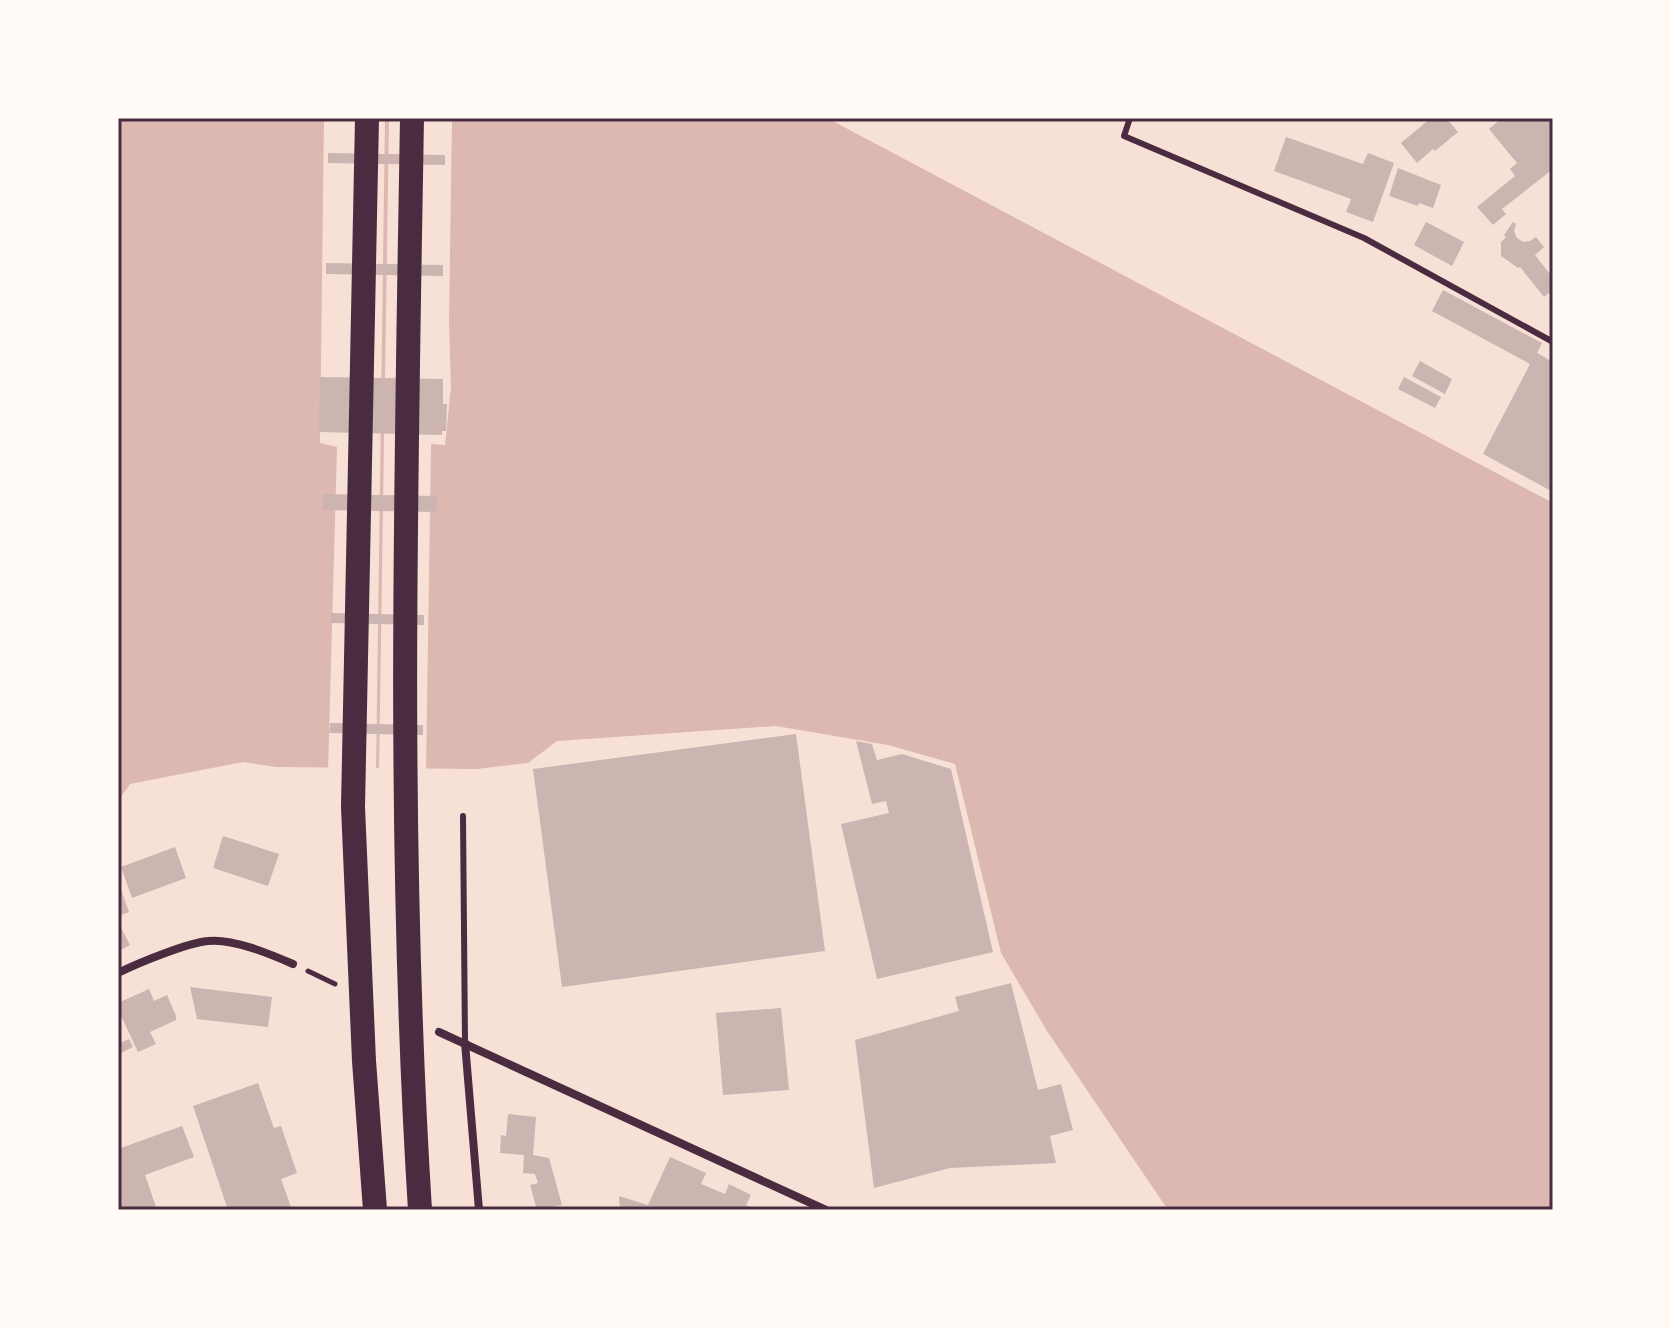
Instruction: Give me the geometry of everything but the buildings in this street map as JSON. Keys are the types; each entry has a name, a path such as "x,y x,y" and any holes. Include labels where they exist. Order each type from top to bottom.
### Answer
{"highway":[{"path":"367,118 353,807 364,1061 375,1210"},
{"path":"412,118 404,803 411,1056 420,1210"}],"street":[{"path":"118,973 209,940 254,948 293,964"},
{"path":"439,1032 826,1210"},
{"path":"465,1043 479,1210"}],"lane":[{"path":"1130,118 1124,136 1364,238 1553,342"},
{"path":"463,816 465,1043"}],"shaded area":[{"path":"118,118 827,118 1553,503 1553,1210 1168,1210 1047,1031 1001,953 955,764 888,745 776,726 557,741 528,763 477,769 276,767 243,762 130,784 118,801"}],"pier":[{"path":"324,118 385,118 376,772 328,771 337,447 320,443"},
{"path":"389,118 452,118 451,387 445,445 431,444 426,772 379,772"}]}
